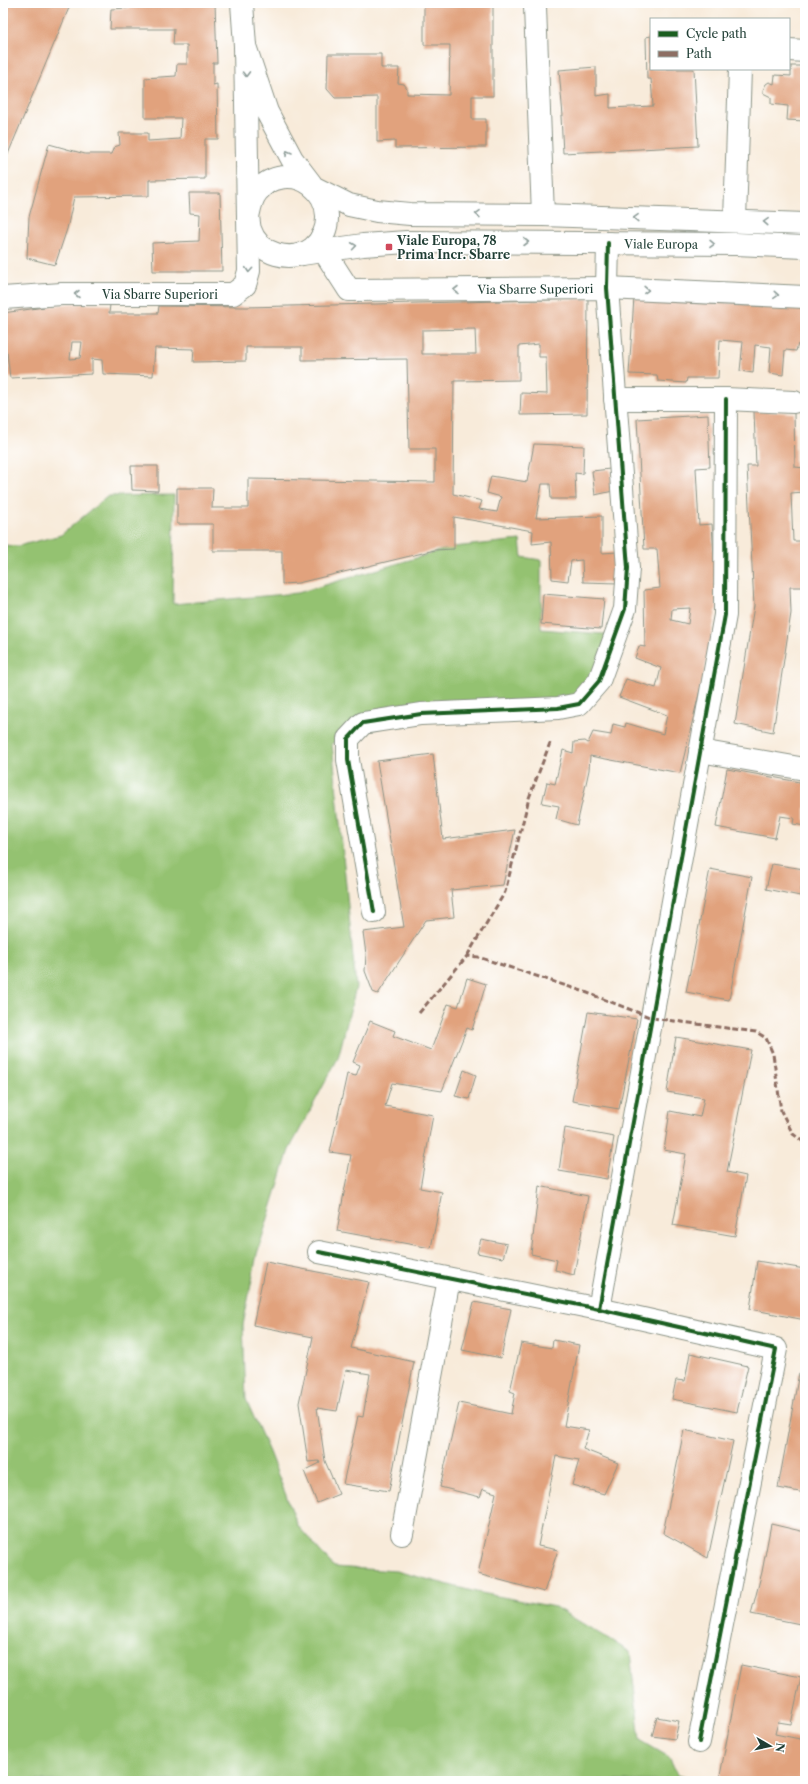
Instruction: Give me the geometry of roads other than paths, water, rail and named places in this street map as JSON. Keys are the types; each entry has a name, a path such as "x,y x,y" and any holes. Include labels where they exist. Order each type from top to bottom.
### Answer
{"street":[{"path":"242,3 245,46 248,217 250,230 256,241 265,249 277,255 290,256 302,254 323,244 328,213 324,200 292,159 267,112 245,46"},
{"path":"535,7 543,215"},
{"path":"790,50 805,51"},
{"path":"735,220 740,70"},
{"path":"248,217 250,204 257,192 267,183 279,177 292,177 306,180 314,187"},
{"name":"Viale Europa","path":"314,187 349,205 377,211 410,214 543,215 735,220 805,224"},
{"name":"Via Sbarre Superiori","path":"3,298 62,294 233,294 245,285 250,271 248,217"},
{"name":"Viale Europa","path":"323,244 363,245 407,242 608,243 736,244 805,247"},
{"path":"374,912 348,760 348,739 363,723 421,714 558,708 579,704 599,681 625,609 628,568 607,288 608,243"},
{"name":"Via Sbarre Superiori","path":"323,244 349,290 607,288 805,297"},
{"path":"615,399 726,399 794,402"},
{"path":"599,1309 725,615 726,399"},
{"path":"700,752 805,769"},
{"path":"319,1252 599,1309 776,1349 699,1742"},
{"path":"402,1534 449,1279"}],"place":[{"name":"Viale Europa, 78 Prima Incr. Sbarre","path":"389,247"}]}
